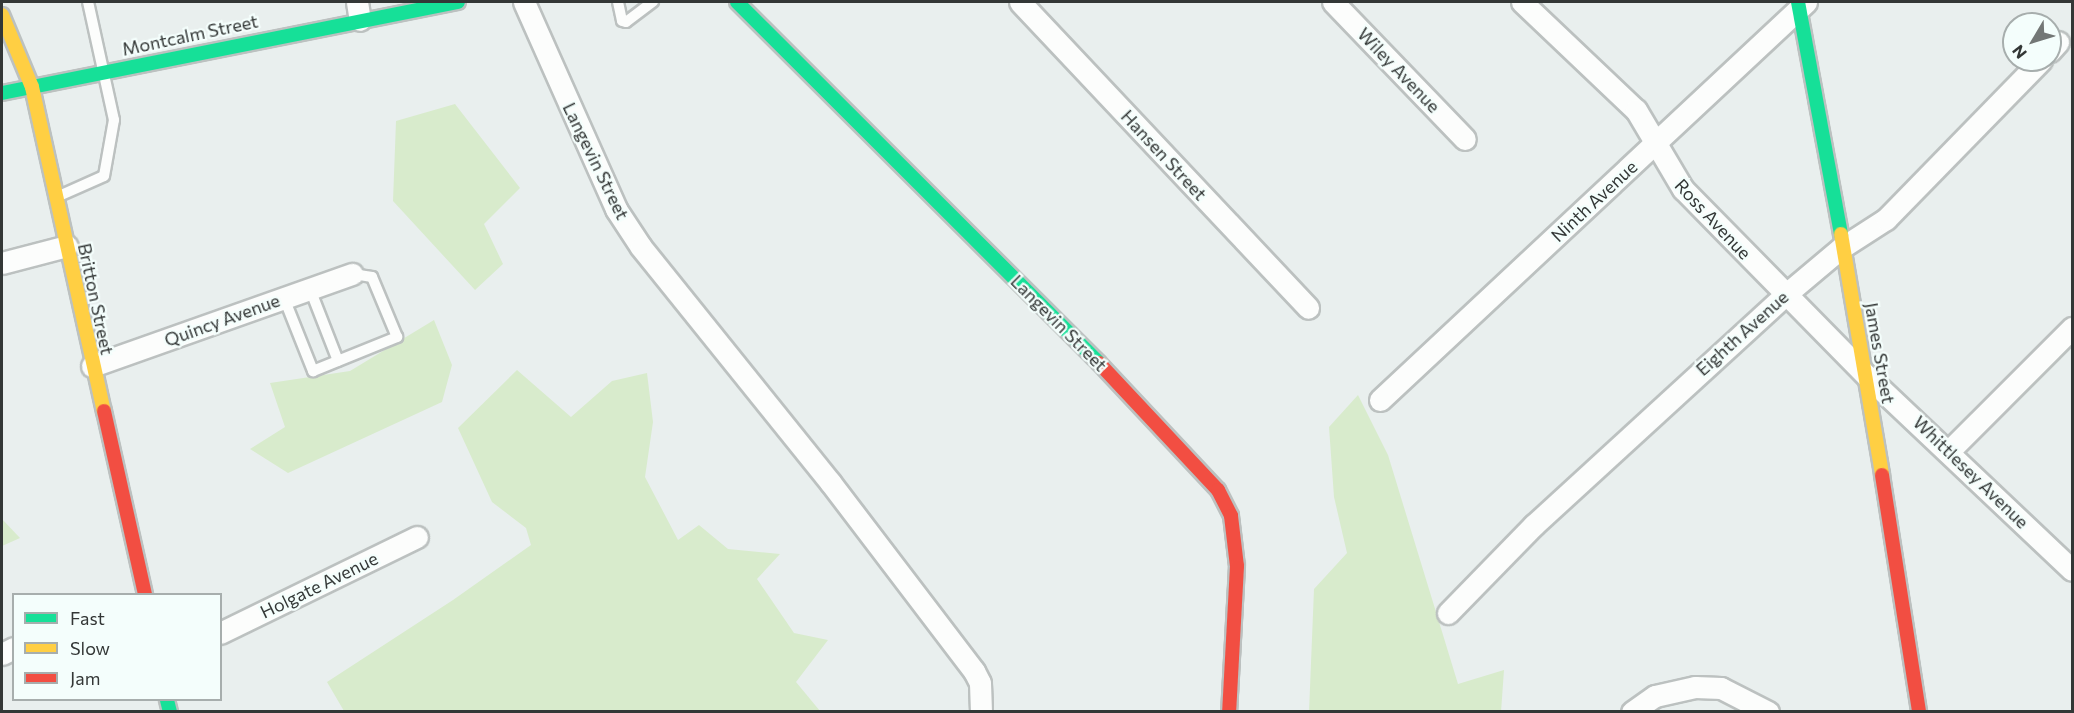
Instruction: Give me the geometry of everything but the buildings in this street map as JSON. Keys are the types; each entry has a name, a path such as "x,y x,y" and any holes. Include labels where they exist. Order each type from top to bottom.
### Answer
{"street":[{"name":"Montcalm Street","path":"2,93 102,72 359,11 458,2"},
{"name":"Langevin Street","path":"524,2 616,209 641,247 830,482 968,663 980,683 981,711"},
{"name":"Langevin Street","path":"737,2 1096,360 1218,490 1231,516 1237,566 1229,711"},
{"name":"Hansen Street","path":"1020,2 1308,308"},
{"name":"Wiley Avenue","path":"1333,2 1465,139"},
{"name":"Ross Avenue","path":"1522,2 1636,110 1683,189 1868,376"},
{"name":"Ninth Avenue","path":"1380,400 1655,144 1801,4"},
{"name":"James Street","path":"1801,4 1841,248 1868,376 1918,711"},
{"name":"Britton Street","path":"2,15 32,87 140,593"},
{"name":"Eighth Avenue","path":"1448,613 1534,525 1785,294 1841,248 1886,219 2029,72"},
{"path":"2,263 67,246"},
{"name":"Quincy Avenue","path":"92,366 351,274"},
{"path":"1950,450 2073,328"},
{"name":"Whittlesey Avenue","path":"1868,376 1950,450 2073,570"},
{"name":"Holgate Avenue","path":"222,632 417,537"},
{"path":"1632,711 1655,696 1695,687 1721,688 1768,711"}],"lane":[{"path":"55,198 104,176 114,120 88,2"},
{"path":"618,2 622,21 626,22 653,2"},
{"path":"284,298 313,370 397,337 372,278 351,274"},
{"path":"310,289 338,361"}],"green space":[{"path":"455,104 520,188 484,224 503,264 475,290 393,201 396,121"},
{"path":"434,320 452,365 442,402 288,473 250,449 285,427 270,383 350,371"},
{"path":"517,370 571,417 612,381 647,373 653,422 645,477 678,540 699,525 728,549 780,554 757,579 794,633 828,640 796,682 820,711 344,711 327,682 453,600 531,545 526,528 492,502 458,428"},
{"path":"1358,395 1388,455 1458,684 1504,670 1501,712 1309,712 1314,589 1347,553 1334,497 1329,427"},
{"path":"2,519 20,538 2,546"}],"traffic: fast":[{"path":"2,93 458,2"},
{"path":"737,2 1099,363"},
{"path":"1798,2 1841,234"},
{"path":"167,701 170,712"}],"traffic: slow":[{"path":"2,15 32,87 104,411"},
{"path":"1841,234 1882,475"}],"traffic: jam":[{"path":"1099,363 1218,490 1231,516 1237,566 1229,712"},
{"path":"104,411 145,593"},
{"path":"1882,475 1919,712"}]}
